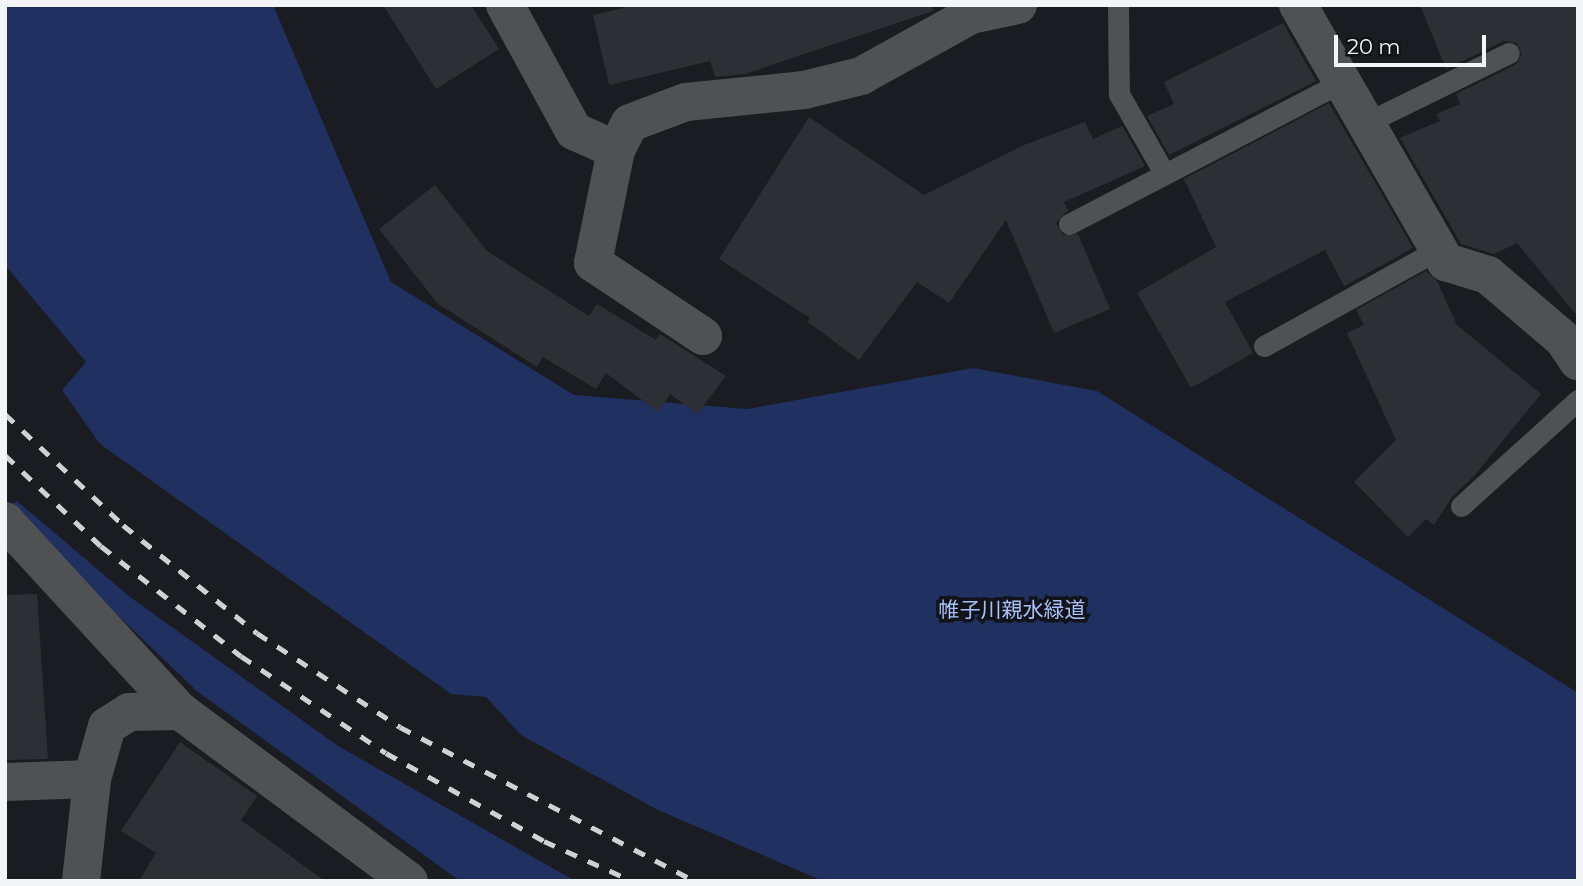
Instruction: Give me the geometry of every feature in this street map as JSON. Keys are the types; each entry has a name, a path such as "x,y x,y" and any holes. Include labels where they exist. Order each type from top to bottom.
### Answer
{"street":[{"path":"505,5 574,131 615,150"},
{"path":"703,336 593,262 615,150 630,123 685,102 804,90 861,76 971,15 1018,5"},
{"path":"1298,5 1446,262 1488,275 1563,339 1578,361"},
{"path":"5,521 180,710 409,881"},
{"path":"81,881 92,779 107,726 129,712 180,710"},
{"path":"5,782 92,779"}],"lane":[{"path":"1118,5 1119,94 1164,173"},
{"path":"1366,123 1508,52"},
{"path":"1069,224 1342,82"},
{"path":"1264,346 1439,249"},
{"path":"1461,506 1578,400"}],"green space":[{"name":"帷子川親水緑道","path":"5,5 273,5 391,282 574,395 747,409 973,368 1097,391 1578,693 1578,881 823,881 658,810 521,735 486,697 451,694 100,444 62,390 86,362 5,265"},
{"path":"17,501 130,597 338,746 575,881 460,881 198,692 110,608 12,504"}],"building":[{"path":"383,5 471,5 499,49 436,89"},
{"path":"636,5 932,5 933,11 745,74 715,77 710,61 609,85 593,15"},
{"path":"1420,5 1578,5 1578,317 1517,243 1494,254 1461,244 1400,138 1440,121 1436,114 1460,104 1456,94 1515,65 1522,55 1517,43 1504,41 1446,69"},
{"path":"1283,23 1316,81 1169,155 1147,116 1174,104 1164,82"},
{"path":"1329,103 1413,248 1344,286 1325,250 1225,302 1253,353 1191,388 1137,293 1216,247 1184,179"},
{"path":"809,117 924,195 1024,145 1085,122 1093,139 1122,126 1145,166 1064,202 1068,210 1056,223 1063,235 1078,234 1110,309 1054,333 1006,220 949,303 917,282 859,360 808,322 810,318 719,259"},
{"path":"435,185 487,251 589,316 597,304 656,340 660,334 726,376 697,414 670,394 658,412 606,373 596,389 543,357 537,367 438,304 379,229"},
{"path":"1426,271 1437,281 1457,325 1541,394 1474,476 1452,497 1434,525 1426,519 1408,537 1354,482 1396,440 1347,333 1364,325 1356,310"},
{"path":"37,594 48,759 5,760 5,595"},
{"path":"180,742 257,796 241,820 325,881 139,881 156,853 121,831"}],"railway":[{"path":"5,414 123,525 257,633 400,727 694,881"},
{"path":"5,455 101,546 241,656 386,753 544,841 632,881"}]}
